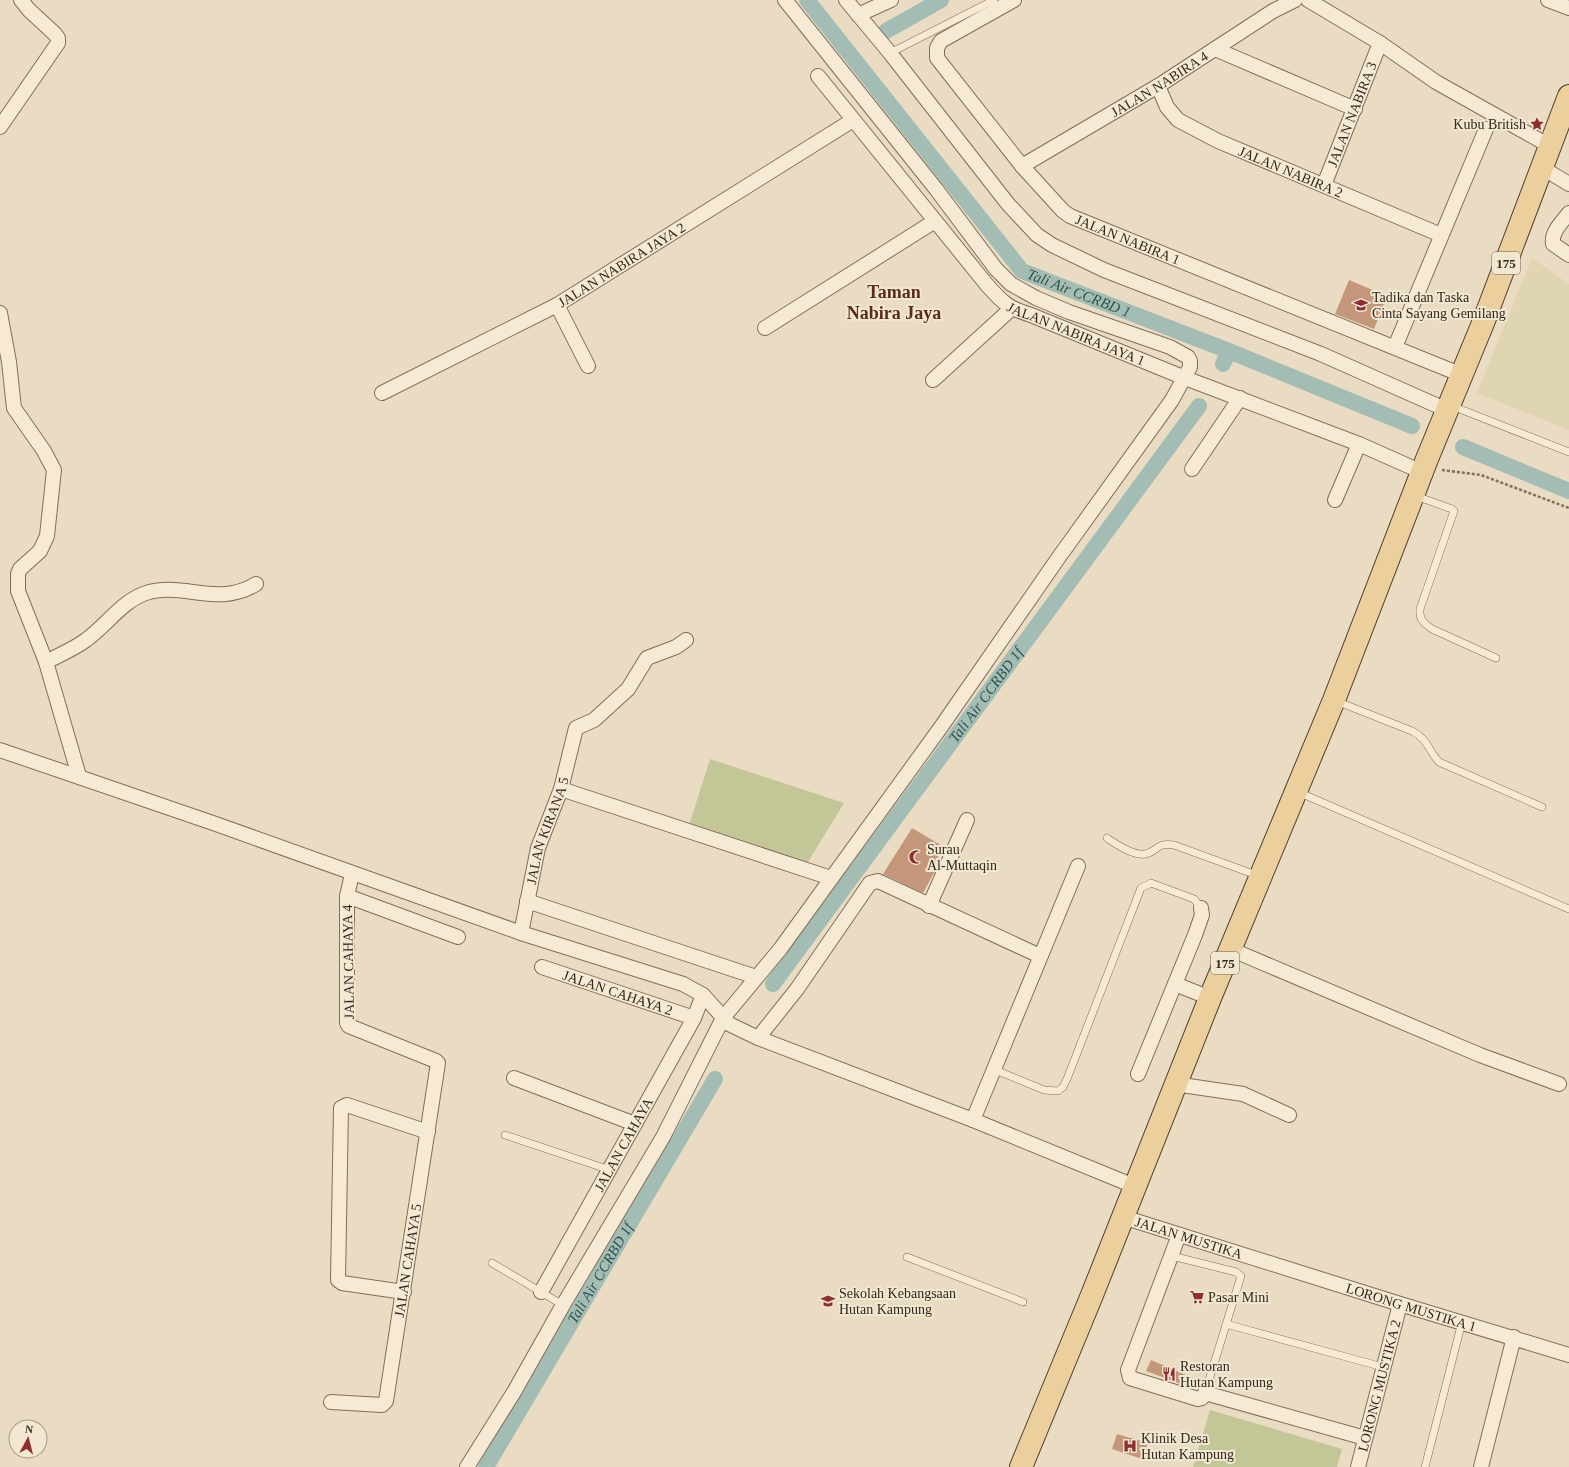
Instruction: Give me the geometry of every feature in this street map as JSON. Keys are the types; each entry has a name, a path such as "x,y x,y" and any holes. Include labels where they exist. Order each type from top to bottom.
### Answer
{"main road":[{"name":"175","path":"1021,1467 1210,998 1334,700 1414,496 1424,466 1462,375 1569,96"}],"street":[{"path":"0,127 58,43 58,38 55,34 29,10 21,0"},
{"path":"467,1467 514,1392 563,1305 663,1137 723,1018 782,948 941,727 1185,378 1190,367 1190,361 1182,352 1069,312 1036,298 1011,284 996,269 936,189 785,0"},
{"path":"846,0 890,53 1008,204 1037,235 1052,246 1104,270 1321,354 1445,414"},
{"path":"858,14 891,0"},
{"name":"JALAN NABIRA 1","path":"1014,0 941,41 937,48 937,58 1022,166 1056,205 1070,216 1462,375"},
{"name":"JALAN NABIRA 4","path":"1022,166 1158,86 1285,3 1294,0"},
{"path":"1308,0 1380,44 1436,82 1550,146"},
{"path":"1548,0 1569,8"},
{"name":"JALAN NABIRA 3","path":"1324,185 1356,109 1380,44"},
{"path":"1215,49 1356,109"},
{"name":"JALAN NABIRA JAYA 1","path":"818,76 998,298 1011,309 1031,315 1185,378 1359,444 1424,466"},
{"name":"JALAN NABIRA 2","path":"1158,86 1167,107 1178,120 1218,141 1441,235"},
{"name":"JALAN NABIRA JAYA 2","path":"382,393 557,305 853,120"},
{"path":"1395,347 1486,129"},
{"path":"1541,167 1569,184"},
{"path":"1569,213 1552,238 1553,244 1569,256"},
{"path":"765,328 935,220"},
{"path":"557,305 588,366"},
{"path":"933,380 1011,309"},
{"path":"0,313 8,355 14,408 44,451 54,470 48,527 44,545 40,551 20,569 17,583 18,591 46,662 79,776"},
{"path":"1192,469 1240,398"},
{"path":"1335,500 1359,444"},
{"path":"46,662 86,640 129,603 143,594 161,591 209,594 237,593 256,584"},
{"name":"JALAN KIRANA 5","path":"521,933 538,848 561,789 576,728 594,720 623,694 628,689 647,658 670,650 686,640"},
{"path":"0,750 79,776 521,933 683,984 703,995 729,1024 758,1038 972,1120 1134,1186"},
{"path":"561,789 831,878"},
{"path":"930,906 967,820"},
{"path":"972,1120 1078,866"},
{"name":"JALAN CAHAYA 4","path":"352,874 347,896 347,1023 349,1026 438,1063"},
{"path":"758,1038 797,989 870,883 878,881 1040,956"},
{"path":"347,896 458,937"},
{"path":"527,901 756,977"},
{"path":"1138,1074 1196,935 1202,915 1201,908"},
{"path":"1230,949 1480,1055 1559,1084"},
{"name":"JALAN CAHAYA 2","path":"542,967 694,1018"},
{"path":"1175,984 1210,998"},
{"name":"JALAN CAHAYA","path":"541,1292 694,1018 703,995"},
{"name":"JALAN CAHAYA 5","path":"331,1402 385,1404 404,1292 438,1063"},
{"path":"514,1078 635,1124"},
{"path":"1175,1084 1244,1094 1289,1115"},
{"path":"404,1292 342,1283 338,1280 341,1108 347,1105 428,1132"},
{"name":"JALAN MUSTIKA","path":"1123,1217 1255,1258"},
{"path":"1179,1235 1128,1374 1130,1378 1198,1399 1202,1398 1205,1393 1365,1438"},
{"name":"LORONG MUSTIKA 1","path":"1255,1258 1569,1355"},
{"name":"LORONG MUSTIKA 2","path":"1358,1467 1400,1304"},
{"path":"1481,1467 1514,1337"}],"lane":[{"path":"890,53 994,0"},
{"path":"1445,414 1569,452"},
{"path":"1414,496 1454,511 1420,609 1420,616 1423,622 1444,635 1496,658"},
{"path":"1334,700 1421,736 1439,762 1542,807"},
{"path":"1296,791 1569,909"},
{"path":"1107,838 1135,852 1145,854 1160,845 1174,845 1261,877"},
{"path":"993,1068 1044,1090 1058,1091 1063,1087 1067,1079 1141,888 1151,883 1194,899 1201,908"},
{"path":"505,1135 610,1170"},
{"path":"1172,1256 1236,1272 1241,1276 1205,1393"},
{"path":"907,1257 1023,1302"},
{"path":"492,1263 563,1305"},
{"path":"1425,1467 1462,1322"},
{"path":"1226,1324 1383,1367"}],"path":[{"path":"1424,466 1481,475 1569,508"}],"shaded area":[{"path":"1532,258 1569,284 1569,430 1477,393"}],"green space":[{"path":"710,759 844,803 805,867 688,829"},
{"path":"1210,1410 1342,1449 1337,1467 1193,1467"}],"building":[{"name":"Tadika dan Taska Cinta Sayang Gemilang","path":"1349,280 1387,296 1374,329 1335,314"},
{"name":"Surau Al-Muttaqin","path":"912,828 944,847 932,867 936,869 923,893 883,874"},
{"name":"Restoran Hutan Kampung","path":"1151,1360 1193,1378 1189,1387 1146,1371"},
{"name":"Klinik Desa Hutan Kampung","path":"1117,1434 1148,1443 1142,1459 1112,1449"}],"waterway":[{"name":"Tali Air CCRBD 1","path":"807,0 1022,271 1229,351 1412,426"},
{"path":"886,31 941,0"},
{"name":"Tali Air CCRBD 1f","path":"1223,364 1229,351"},
{"name":"Tali Air CCRBD 1f","path":"773,984 1199,406"},
{"name":"Tali Air CCRBD 1","path":"1463,447 1569,491"},
{"name":"Tali Air CCRBD 1f","path":"486,1467 715,1079"}],"place":[{"name":"Kubu British","path":"1537,124"},
{"name":"Tadika dan Taska Cinta Sayang Gemilang","path":"1361,305"},
{"name":"Surau Al-Muttaqin","path":"916,857"},
{"name":"Pasar Mini","path":"1197,1297"},
{"name":"Sekolah Kebangsaan Hutan Kampung","path":"828,1301"},
{"name":"Restoran Hutan Kampung","path":"1169,1374"},
{"name":"Klinik Desa Hutan Kampung","path":"1130,1446"}],"district":[{"name":"Taman Nabira Jaya","path":"894,302"}]}
